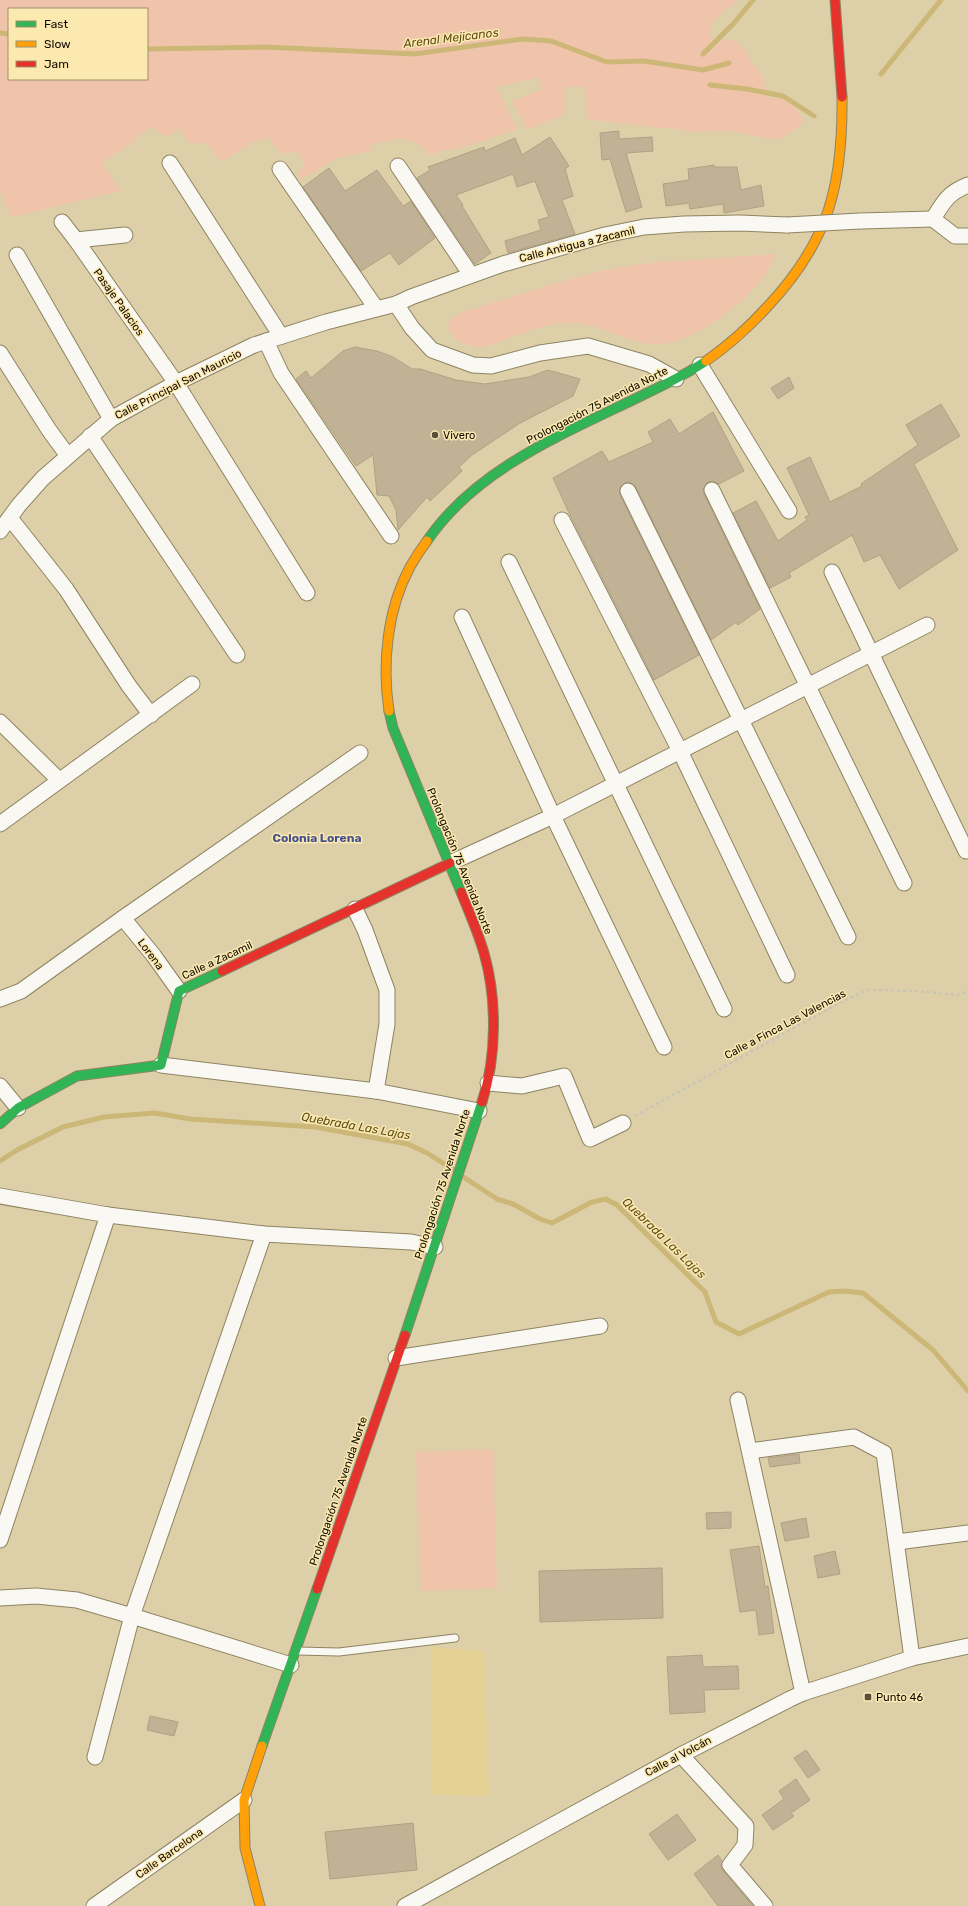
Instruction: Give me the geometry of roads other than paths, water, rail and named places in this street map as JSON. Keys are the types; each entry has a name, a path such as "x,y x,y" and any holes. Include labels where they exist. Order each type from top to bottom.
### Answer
{"main road":[{"name":"Prolongación 75 Avenida Norte","path":"260,1906 245,1848 244,1800 435,1247 470,1133 488,1083 493,1040 492,1001 484,953 450,863 393,728 388,706 386,677 387,635 397,600 411,564 435,529 458,504 494,474 538,446 676,379 700,365 724,347 762,314 794,277 818,239 830,209 840,163 842,116 835,0"},
{"name":"Calle a Zacamil","path":"161,1065 179,991 450,863"},
{"path":"0,1124 18,1108 77,1076 161,1065"}],"street":[{"path":"170,163 281,336"},
{"path":"398,166 471,276"},
{"path":"280,169 376,308"},
{"path":"968,185 951,193 946,198 934,219 954,236 968,236"},
{"name":"Calle Antigua a Zacamil","path":"281,336 376,308 396,304 411,297 503,264 578,242 644,227 740,223 786,225 934,219"},
{"name":"Pasaje Palacios","path":"62,222 176,383 307,593"},
{"path":"76,240 125,235"},
{"path":"17,255 111,419"},
{"path":"396,304 412,328 432,350 473,365 491,366 540,353 588,346 649,364 676,379"},
{"name":"Calle Principal San Mauricio","path":"3,523 43,478 111,419 176,383 254,345 281,336"},
{"path":"266,342 281,373 391,536"},
{"path":"0,353 49,430 68,456"},
{"path":"700,365 789,511"},
{"path":"90,436 237,655"},
{"path":"712,490 904,883"},
{"path":"628,491 848,937"},
{"path":"562,520 680,751 787,975"},
{"path":"3,523 66,589 129,686 151,715"},
{"path":"509,562 724,1010"},
{"path":"832,572 966,850"},
{"path":"462,617 553,816 664,1047"},
{"path":"450,863 553,816 927,625"},
{"path":"0,824 192,684"},
{"path":"0,722 59,780"},
{"path":"0,998 21,991 122,918 360,753"},
{"path":"355,909 365,930 387,990 387,1024 376,1091"},
{"name":"Lorena","path":"122,918 154,956 179,991"},
{"path":"161,1065 376,1091 479,1111"},
{"path":"488,1083 522,1086 564,1076 590,1139 623,1122"},
{"path":"0,1086 18,1108"},
{"path":"3,1196 108,1215 264,1234 411,1242 435,1247"},
{"path":"0,1540 108,1215"},
{"path":"94,1758 132,1616 264,1234"},
{"path":"396,1358 600,1326"},
{"path":"738,1400 803,1693"},
{"path":"750,1451 854,1437 884,1454 912,1658"},
{"path":"897,1542 968,1533"},
{"path":"0,1598 36,1596 77,1600 290,1666"},
{"path":"964,1647 968,1660"},
{"name":"Calle al Volcán","path":"405,1906 681,1754 803,1693 912,1658 964,1647"},
{"path":"681,1754 746,1826 745,1845 730,1865 765,1906"},
{"name":"Calle Barcelona","path":"94,1906 244,1800"}],"lane":[{"path":"296,1651 339,1652 455,1638"}],"waterway":[{"path":"703,54 734,23 753,0"},
{"path":"881,74 941,0"},
{"name":"Arenal Mejicanos","path":"0,33 8,34"},
{"name":"Arenal Mejicanos","path":"148,49 266,47 415,54 522,39 551,41 607,62 644,61 703,70 729,63"},
{"path":"710,85 747,89 783,96 814,116"},
{"name":"Quebrada Las Lajas","path":"0,1161 17,1150 63,1127 104,1117 155,1113 190,1119 315,1127 408,1144 427,1153 454,1170"},
{"name":"Quebrada Las Lajas","path":"462,1176 497,1199 513,1204 540,1219 552,1223 592,1202 606,1199 617,1205 705,1292 716,1322 739,1334 829,1292 844,1291 863,1293 933,1350 968,1391"}],"place":[{"name":"Vivero","path":"435,435"},
{"name":"Punto 46","path":"868,1697"}],"district":[{"name":"Colonia Lorena","path":"317,838"}]}
